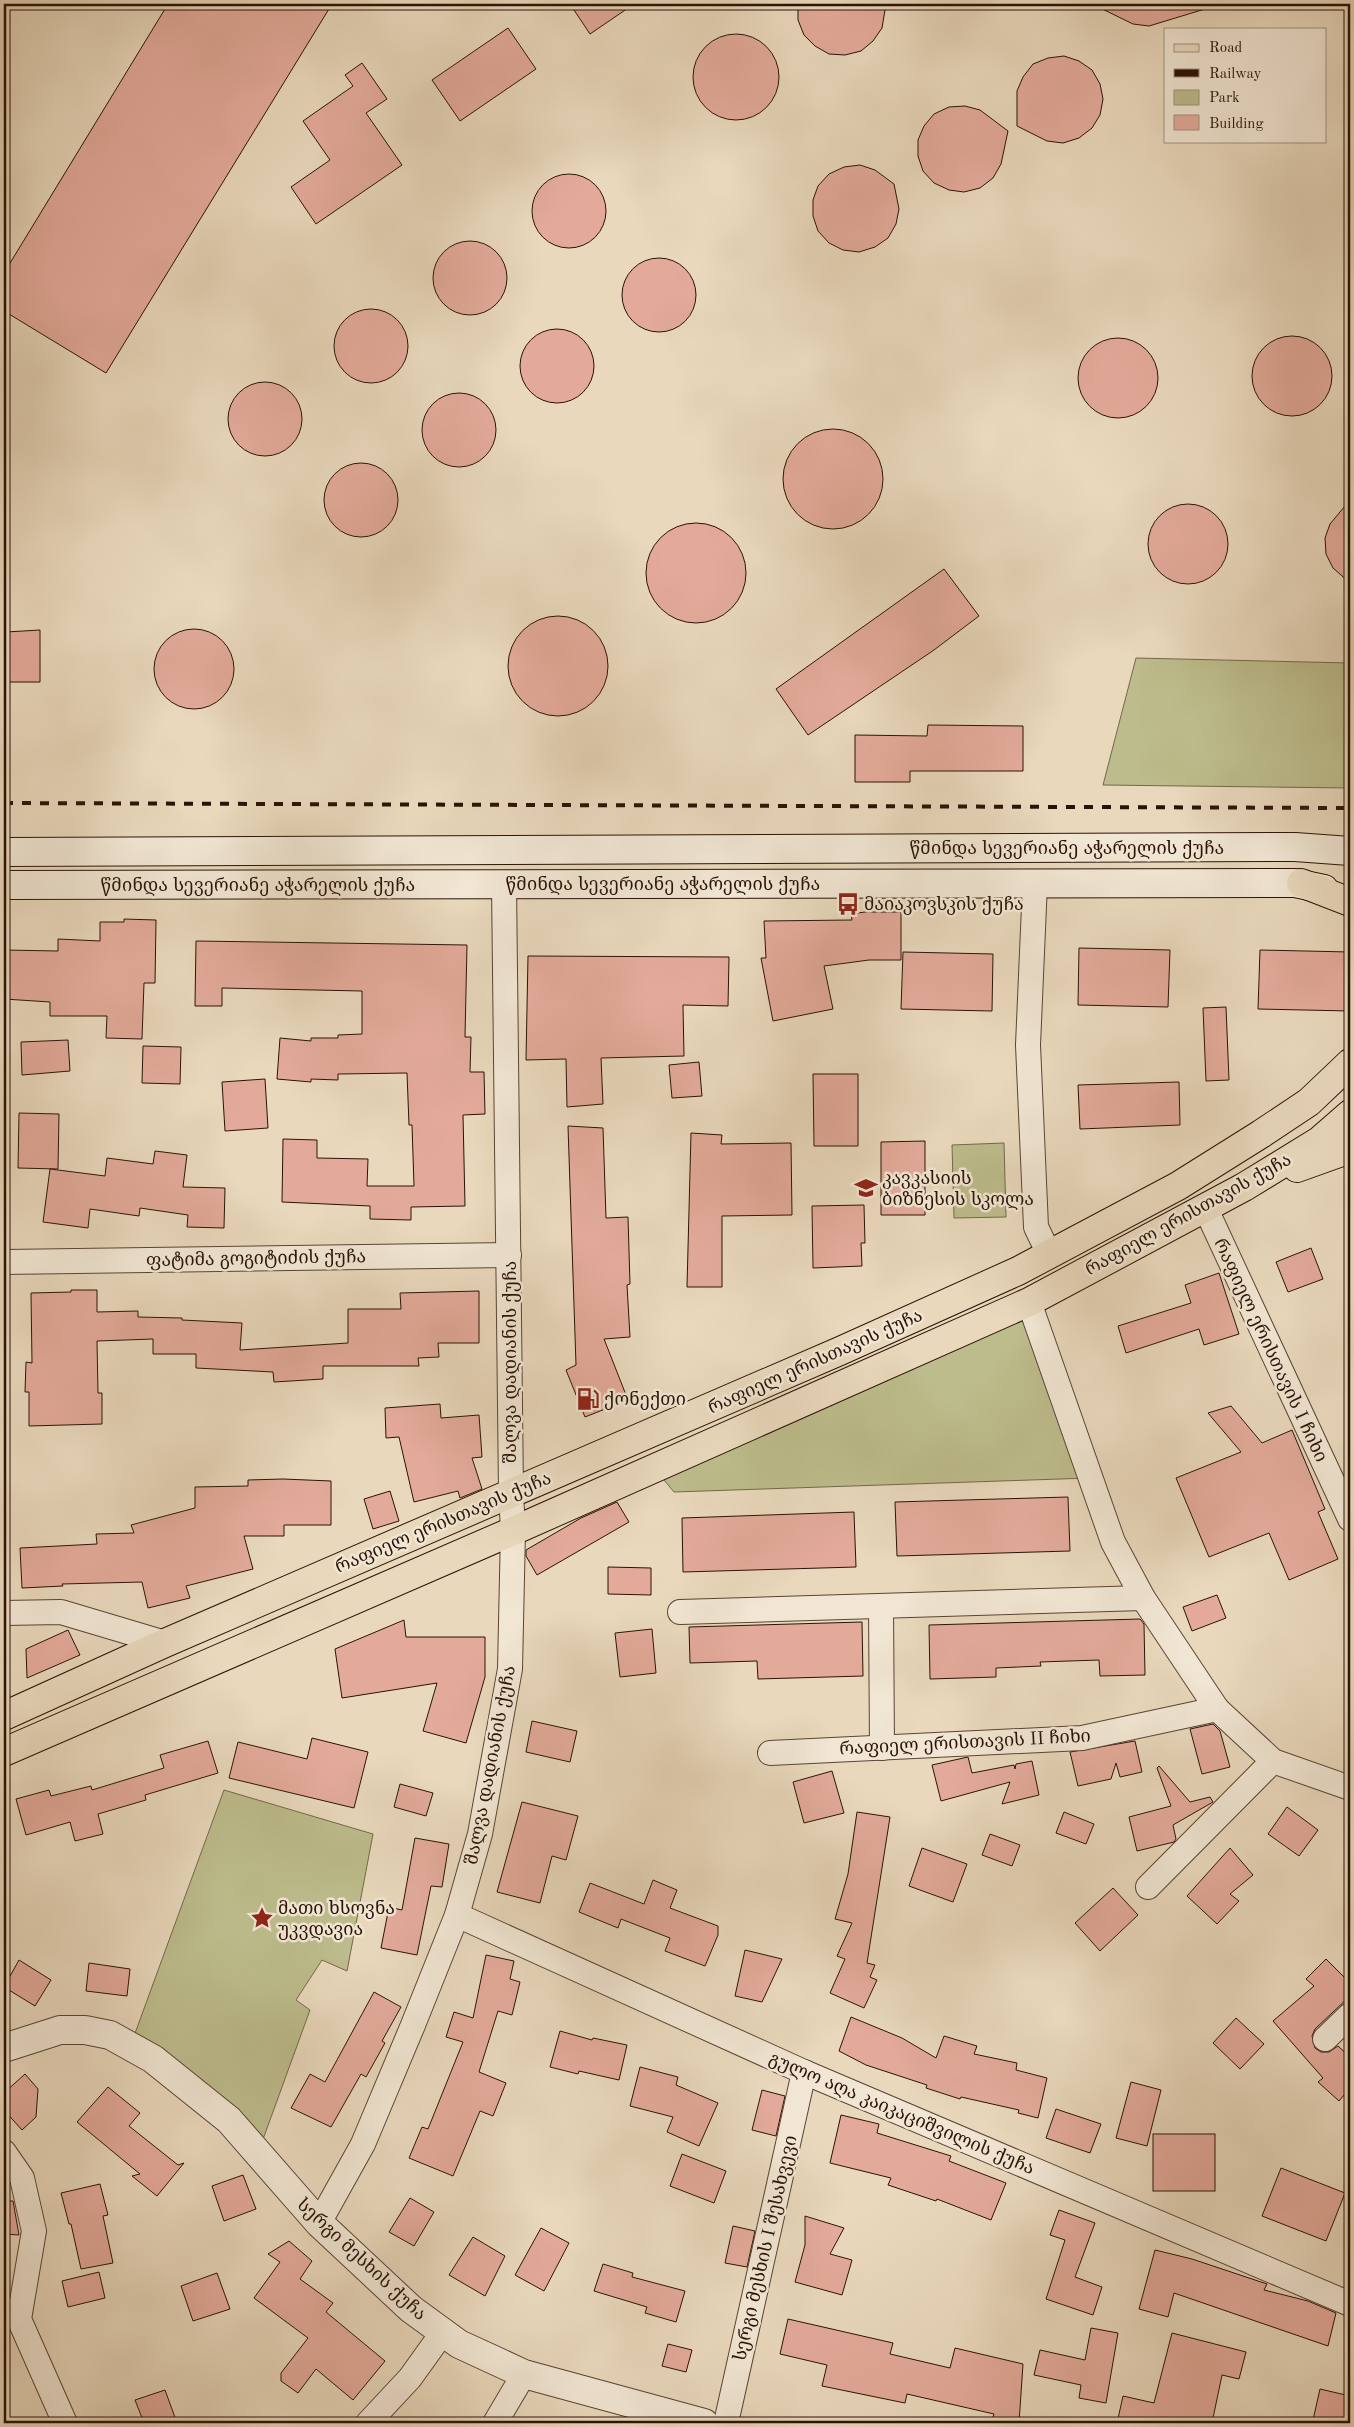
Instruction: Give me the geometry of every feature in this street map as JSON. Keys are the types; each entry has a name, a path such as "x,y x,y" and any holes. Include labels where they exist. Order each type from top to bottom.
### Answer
{"main road":[{"name":"წმინდა სევერიანე აჭარელის ქუჩა","path":"4,852 1285,847 1350,851"},
{"name":"წმინდა სევერიანე აჭარელის ქუჩა","path":"4,885 1301,883 1350,895"},
{"path":"1301,883 1350,902"},
{"name":"რაფიელ ერისთავის ქუჩა","path":"4,1716 165,1643 1018,1272 1178,1186 1261,1134 1309,1102 1350,1064"},
{"name":"რაფიელ ერისთავის ქუჩა","path":"4,1752 513,1531 1029,1302 1244,1187 1319,1141 1350,1114"},
{"path":"1244,1187 1350,1149"},
{"name":"სერგი მესხის ქუჩა","path":"4,2048 60,2030 85,2030 110,2035 153,2059 229,2120 319,2224 411,2309 459,2344 524,2374 704,2423"}],"street":[{"path":"1035,883 1028,1045 1036,1227 1049,1254"},
{"name":"შალვა დადიანის ქუჩა","path":"319,2224 363,2144 457,1916 480,1834 510,1669 513,1531 504,884"},
{"name":"რაფიელ ერისთავის I ჩიხი","path":"1205,1207 1350,1519"},
{"name":"ფატიმა გოგიტიძის ქუჩა","path":"4,1262 509,1255"},
{"path":"1029,1302 1113,1542 1143,1598 1217,1709 1273,1761 1350,1788"},
{"path":"680,1612 1143,1598"},
{"path":"881,1606 882,1748"},
{"path":"4,1614 61,1612 165,1643"},
{"name":"რაფიელ ერისთავის II ჩიხი","path":"770,1753 1082,1738 1217,1709"},
{"path":"1148,1887 1273,1761"},
{"name":"გულო აღა კაიკაციშვილის ქუჩა","path":"457,1916 804,2072 1350,2304"},
{"path":"1325,2039 1350,2015"},
{"name":"სერგი მესხის I შესახვევი","path":"726,2423 804,2072"},
{"path":"4,2152 22,2178 34,2231 19,2319 65,2423"},
{"path":"368,2423 410,2378 443,2332"},
{"path":"495,2423 524,2374"}],"green space":[{"path":"1136,658 1350,663 1350,788 1103,785"},
{"path":"1004,1143 1006,1217 954,1218 952,1145"},
{"path":"1029,1302 1090,1478 674,1492 654,1468"},
{"path":"224,1790 373,1834 347,1971 322,1960 296,2000 310,2010 258,2153 130,2047"}],"building":[{"path":"168,4 332,4 106,373 4,311 4,273"},
{"path":"570,4 634,4 590,34"},
{"path":"798,4 886,4 882,28 873,41 861,51 845,55 829,54 815,46 804,35 798,20"},
{"path":"1092,4 1204,4 1205,9 1149,26 1133,24"},
{"path":"508,28 536,69 460,121 432,80"},
{"path":"736,34 752,37 760,41 772,53 776,61 779,77 776,93 772,101 760,113 752,117 736,120 720,117 712,113 700,101 696,93 693,77 696,61 700,53 712,41 720,37"},
{"path":"1064,56 1079,61 1092,70 1100,84 1103,99 1100,115 1092,128 1079,138 1063,143 1047,141 1017,126 1017,91 1023,77 1033,64 1048,58"},
{"path":"362,63 387,99 366,113 402,165 316,224 291,187 330,160 303,121 353,86 345,75"},
{"path":"965,106 980,110 1008,131 1001,164 993,178 980,188 964,192 949,190 934,183 923,171 918,156 918,140 924,126 934,114 949,107"},
{"path":"860,165 875,170 894,184 899,209 896,224 888,238 875,247 859,252 843,250 829,243 818,231 813,216 813,200 818,186 829,174 844,167"},
{"path":"562,174 576,174 590,180 600,190 606,204 606,218 600,232 590,242 576,248 562,248 548,242 538,232 532,218 532,204 538,190 548,180"},
{"path":"463,241 477,241 491,247 501,257 507,271 507,285 501,299 491,309 477,315 463,315 449,309 439,299 433,285 433,271 439,257 449,247"},
{"path":"652,258 666,258 680,264 690,274 696,288 696,302 690,316 680,326 666,332 652,332 638,326 628,316 622,302 622,288 628,274 638,264"},
{"path":"364,309 378,309 392,315 402,325 408,339 408,353 402,367 392,377 378,383 364,383 350,377 340,367 334,353 334,339 340,325 350,315"},
{"path":"550,329 564,329 578,335 588,345 594,359 594,373 588,387 578,397 564,403 550,403 536,397 526,387 520,373 520,359 526,345 536,335"},
{"path":"1292,336 1307,339 1320,348 1329,361 1332,376 1329,391 1320,404 1307,413 1292,416 1277,413 1264,404 1255,391 1252,376 1255,361 1264,348 1277,339"},
{"path":"1118,338 1133,341 1146,350 1155,363 1158,378 1155,393 1146,406 1133,415 1118,418 1103,415 1090,406 1081,393 1078,378 1081,363 1090,350 1103,341"},
{"path":"258,382 272,382 286,388 296,398 302,412 302,426 296,440 286,450 272,456 258,456 244,450 234,440 228,426 228,412 234,398 244,388"},
{"path":"452,393 466,393 480,399 490,409 496,423 496,437 490,451 480,461 466,467 452,467 438,461 428,451 422,437 422,423 428,409 438,399"},
{"path":"833,429 843,430 861,437 875,451 882,469 882,489 875,507 861,521 843,528 833,529 823,528 805,521 791,507 784,489 783,479 784,469 791,451 805,437 823,430"},
{"path":"354,463 368,463 382,469 392,479 398,493 398,507 392,521 382,531 368,537 354,537 340,531 330,521 324,507 324,493 330,479 340,469"},
{"path":"1350,500 1350,583 1333,568 1326,554 1325,538 1330,524"},
{"path":"1188,504 1203,507 1216,516 1225,529 1228,544 1225,559 1216,572 1203,581 1188,584 1173,581 1160,572 1151,559 1148,544 1151,529 1160,516 1173,507"},
{"path":"696,523 706,524 724,531 738,545 745,563 745,583 738,601 724,615 706,622 696,623 686,622 668,615 654,601 647,583 646,573 647,563 654,545 668,531 686,524"},
{"path":"944,569 979,616 934,650 808,735 776,689"},
{"path":"558,616 568,617 586,624 600,638 607,656 607,676 600,694 586,708 568,715 558,716 548,715 530,708 516,694 509,676 508,666 509,656 516,638 530,624 548,617"},
{"path":"194,629 209,632 222,641 231,654 234,669 231,684 222,697 209,706 194,709 179,706 166,697 157,684 154,669 157,654 166,641 179,632"},
{"path":"40,630 40,682 9,682 6,632"},
{"path":"928,725 1023,726 1023,771 910,771 910,782 855,782 855,735 927,736"},
{"path":"901,912 901,960 869,960 824,966 833,1009 773,1021 761,958 766,958 764,921 852,920 851,914"},
{"path":"124,919 156,920 155,983 144,983 142,1039 106,1038 107,1016 50,1016 50,1002 4,999 4,950 58,951 58,939 100,941 100,922 124,922"},
{"path":"196,941 467,945 465,1037 471,1037 470,1072 484,1072 485,1114 463,1115 465,1206 411,1207 411,1220 370,1219 370,1206 282,1202 283,1139 317,1140 317,1158 368,1159 367,1186 414,1186 412,1125 409,1125 407,1073 338,1074 338,1080 311,1079 311,1082 277,1079 280,1038 311,1041 311,1038 338,1038 338,1035 362,1034 362,991 222,988 222,1006 195,1006"},
{"path":"1079,948 1170,950 1168,1007 1078,1005"},
{"path":"1260,950 1350,952 1350,1011 1258,1009"},
{"path":"903,952 993,954 992,1011 901,1009"},
{"path":"528,956 729,957 728,1006 683,1005 684,1056 601,1058 603,1104 567,1107 566,1059 526,1060"},
{"path":"1226,1007 1229,1080 1206,1081 1203,1008"},
{"path":"68,1040 70,1071 22,1075 21,1042"},
{"path":"143,1046 181,1047 180,1084 142,1083"},
{"path":"699,1062 702,1096 672,1098 669,1065"},
{"path":"813,1074 858,1074 858,1146 814,1146"},
{"path":"265,1079 268,1128 225,1131 222,1082"},
{"path":"1179,1082 1180,1125 1080,1129 1078,1085"},
{"path":"19,1113 59,1114 58,1169 18,1168"},
{"path":"568,1126 603,1128 606,1218 628,1217 630,1284 627,1285 630,1337 604,1339 628,1400 585,1417 566,1370 576,1365"},
{"path":"691,1133 722,1135 721,1144 791,1143 792,1215 722,1216 722,1287 687,1287"},
{"path":"925,1141 925,1215 881,1215 881,1142"},
{"path":"155,1151 187,1155 183,1187 225,1188 224,1228 187,1227 188,1215 140,1208 139,1216 90,1209 88,1228 43,1222 50,1169 105,1176 107,1158 153,1164"},
{"path":"864,1205 865,1243 861,1243 862,1266 813,1268 812,1206"},
{"path":"1311,1248 1323,1279 1288,1292 1276,1262"},
{"path":"1219,1273 1239,1334 1204,1345 1199,1329 1126,1353 1118,1326 1191,1303 1185,1285"},
{"path":"71,1290 97,1290 97,1312 138,1311 138,1317 182,1318 182,1320 242,1323 240,1350 348,1343 348,1309 401,1309 400,1293 479,1291 479,1343 438,1343 439,1357 418,1358 419,1366 323,1366 323,1379 274,1382 273,1372 196,1368 196,1354 153,1354 153,1339 97,1341 98,1393 102,1393 102,1424 29,1426 29,1392 25,1392 26,1362 32,1363 31,1293 71,1292"},
{"path":"440,1404 441,1418 479,1415 482,1457 472,1458 482,1489 460,1498 458,1491 414,1502 399,1437 386,1438 385,1408"},
{"path":"1231,1406 1262,1443 1292,1430 1325,1509 1318,1512 1338,1559 1289,1580 1269,1533 1209,1557 1176,1478 1241,1452 1208,1413"},
{"path":"248,1480 331,1481 331,1525 284,1525 284,1536 244,1536 253,1569 186,1586 190,1598 148,1608 142,1582 62,1584 63,1586 22,1588 20,1548 97,1544 96,1534 134,1533 131,1525 195,1508 195,1487 248,1486"},
{"path":"390,1491 399,1521 373,1529 364,1499"},
{"path":"1068,1497 1070,1551 897,1556 895,1502"},
{"path":"617,1502 629,1522 537,1575 526,1556 526,1550 581,1518"},
{"path":"854,1512 856,1567 683,1572 682,1518"},
{"path":"608,1567 651,1568 651,1595 608,1594"},
{"path":"1217,1595 1226,1618 1192,1631 1183,1607"},
{"path":"1140,1619 1144,1624 1145,1675 1100,1676 1099,1660 1040,1662 1041,1666 996,1668 996,1677 930,1679 929,1625"},
{"path":"404,1620 406,1637 485,1637 485,1677 466,1743 423,1731 437,1683 342,1698 335,1649"},
{"path":"862,1622 863,1676 758,1679 757,1661 690,1663 689,1627"},
{"path":"652,1629 656,1673 620,1677 615,1633"},
{"path":"68,1630 80,1655 27,1678 26,1649"},
{"path":"532,1721 577,1731 570,1762 526,1752"},
{"path":"1213,1724 1220,1731 1230,1767 1202,1774 1190,1729"},
{"path":"312,1738 368,1752 354,1808 229,1778 238,1742 307,1759"},
{"path":"208,1741 218,1773 145,1795 146,1800 98,1814 103,1834 75,1841 70,1822 26,1835 16,1799 49,1790 51,1796 91,1786 92,1790 164,1768 160,1755"},
{"path":"1135,1741 1142,1772 1120,1777 1116,1763 1111,1779 1078,1786 1070,1752"},
{"path":"968,1757 972,1773 1014,1765 1015,1769 1016,1764 1032,1761 1039,1795 1002,1804 1010,1782 941,1801 932,1765"},
{"path":"1159,1766 1190,1802 1210,1797 1213,1802 1173,1825 1176,1839 1174,1842 1137,1851 1129,1817 1171,1806 1157,1768"},
{"path":"832,1771 844,1813 804,1823 793,1782"},
{"path":"400,1784 433,1793 426,1816 394,1807"},
{"path":"522,1802 578,1816 566,1860 552,1856 540,1903 497,1892"},
{"path":"1287,1807 1318,1830 1299,1856 1268,1834"},
{"path":"857,1812 890,1817 867,1963 875,1965 870,1977 877,1980 864,2008 830,1993 845,1959 837,1956 852,1923 835,1919 848,1874"},
{"path":"1064,1812 1094,1824 1086,1844 1056,1833"},
{"path":"990,1834 1020,1845 1012,1866 982,1855"},
{"path":"415,1838 449,1844 442,1887 431,1886 417,1955 381,1948 389,1907 402,1910"},
{"path":"922,1848 967,1864 953,1902 909,1886"},
{"path":"1230,1848 1253,1875 1230,1894 1239,1901 1217,1924 1187,1896"},
{"path":"653,1880 677,1890 670,1908 718,1926 718,1935 705,1966 665,1951 670,1938 621,1919 618,1928 579,1912 590,1883 644,1904"},
{"path":"1113,1888 1138,1915 1100,1951 1075,1923"},
{"path":"745,1950 782,1959 762,2002 735,1996"},
{"path":"486,1955 514,1961 510,1979 520,1982 512,2015 498,2011 479,2072 506,2083 493,2116 480,2111 453,2176 409,2158 422,2127 428,2129 463,2042 446,2037 454,2012 473,2018"},
{"path":"1326,1959 1350,1983 1350,1996 1315,2029 1312,2036 1315,2048 1321,2052 1329,2052 1338,2046 1350,2057 1350,2088 1339,2101 1318,2082 1323,2078 1273,2021 1314,1986 1306,1979"},
{"path":"19,1960 51,1980 35,2006 4,1987"},
{"path":"89,1963 130,1969 127,1996 86,1991"},
{"path":"374,1992 401,2007 382,2041 385,2043 366,2077 361,2074 331,2127 291,2108 310,2074 325,2082"},
{"path":"851,2017 902,2038 936,2058 944,2036 977,2046 974,2054 1017,2063 1016,2070 1047,2078 1038,2118 1018,2113 1019,2110 961,2097 960,2099 926,2088 927,2085 866,2065 839,2051"},
{"path":"1236,2018 1264,2044 1240,2069 1213,2043"},
{"path":"560,2031 592,2040 593,2038 627,2045 619,2080 579,2071 578,2074 550,2067"},
{"path":"640,2067 678,2077 676,2085 718,2103 699,2146 667,2132 673,2117 630,2106"},
{"path":"25,2074 38,2089 36,2117 22,2130 4,2110 4,2093"},
{"path":"1131,2082 1161,2090 1147,2146 1116,2138"},
{"path":"108,2087 140,2113 129,2126 178,2165 184,2163 157,2196 132,2176 140,2174 77,2122"},
{"path":"762,2090 785,2096 776,2136 752,2130"},
{"path":"1056,2109 1101,2124 1090,2153 1046,2138"},
{"path":"841,2115 879,2124 877,2133 951,2156 949,2161 1006,2183 991,2220 937,2199 936,2201 888,2185 891,2178 830,2163"},
{"path":"1153,2134 1215,2134 1215,2191 1153,2191"},
{"path":"682,2154 726,2171 714,2203 670,2186"},
{"path":"1281,2168 1345,2193 1326,2241 1262,2216"},
{"path":"243,2175 256,2209 224,2221 212,2186"},
{"path":"100,2184 108,2215 103,2216 113,2263 81,2269 71,2224 69,2224 61,2193"},
{"path":"410,2198 434,2212 414,2246 389,2232"},
{"path":"4,2201 13,2201 19,2235 4,2234"},
{"path":"1059,2210 1095,2223 1075,2277 1102,2287 1093,2315 1046,2299 1065,2240 1050,2235"},
{"path":"805,2216 844,2228 830,2254 852,2260 842,2295 795,2282 805,2245"},
{"path":"733,2226 755,2231 747,2267 725,2263"},
{"path":"541,2228 569,2243 544,2291 515,2275"},
{"path":"473,2237 505,2256 485,2296 449,2275"},
{"path":"289,2241 312,2261 300,2279 333,2303 326,2312 385,2361 353,2400 316,2369 298,2393 281,2381 281,2373 308,2338 254,2298 280,2262 268,2254"},
{"path":"1155,2250 1192,2259 1267,2284 1264,2290 1308,2301 1336,2313 1328,2346 1174,2293 1168,2317 1139,2309"},
{"path":"603,2264 633,2273 632,2277 685,2291 676,2322 645,2313 647,2307 594,2291"},
{"path":"99,2272 105,2298 68,2307 62,2281"},
{"path":"217,2273 230,2309 193,2321 181,2286"},
{"path":"788,2319 893,2343 890,2354 950,2368 955,2348 1023,2364 1019,2423 991,2423 994,2414 907,2394 905,2403 822,2386 827,2365 780,2354"},
{"path":"1091,2328 1118,2333 1106,2403 1079,2398 1081,2385 1034,2375 1040,2350 1085,2360"},
{"path":"1172,2333 1246,2352 1239,2379 1222,2375 1212,2423 1117,2423 1123,2396 1154,2403"},
{"path":"668,2344 692,2350 686,2372 662,2366"},
{"path":"1320,2389 1350,2396 1350,2423 1329,2423 1313,2420"},
{"path":"165,2390 177,2423 144,2423 135,2400"}],"railway":[{"path":"4,803 1350,808"}],"place":[{"name":"მაიაკოვსკის ქუჩა","path":"848,904"},
{"name":"კავკასიის ბიზნესის სკოლა","path":"866,1188"},
{"name":"ქონექთი","path":"588,1399"},
{"name":"მათი ხსოვნა უკვდავია","path":"262,1918"}]}
